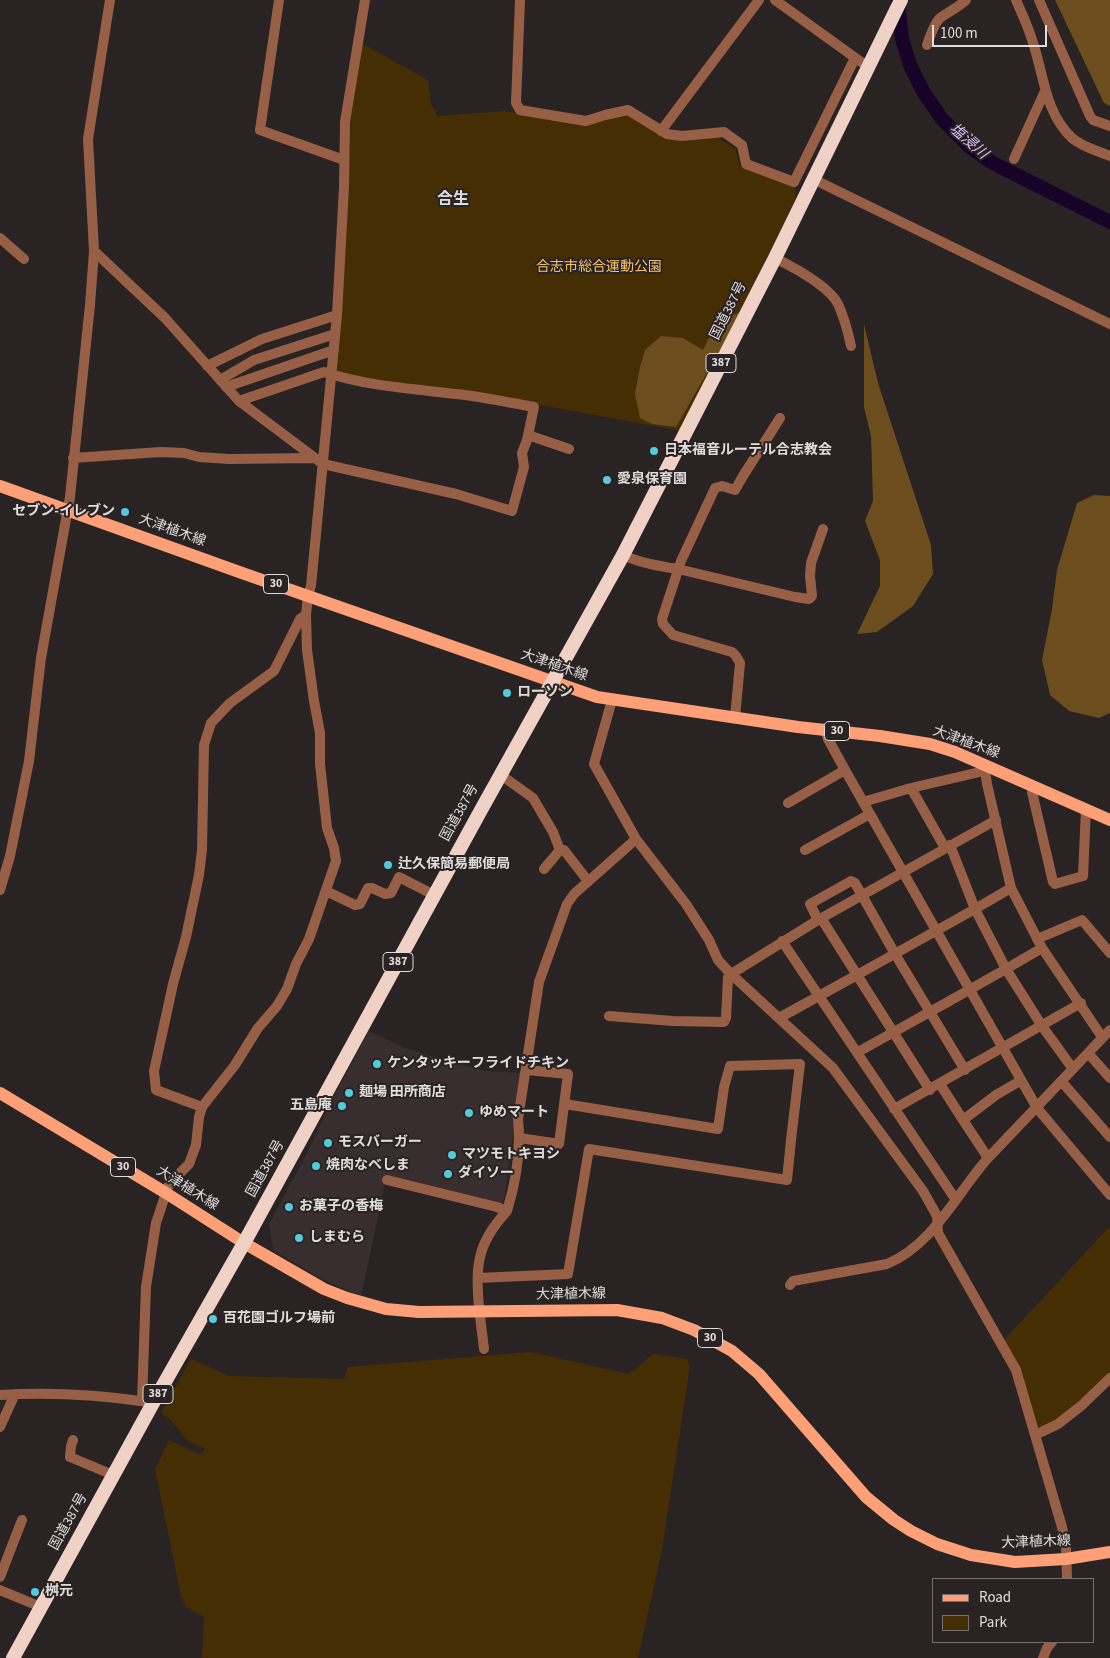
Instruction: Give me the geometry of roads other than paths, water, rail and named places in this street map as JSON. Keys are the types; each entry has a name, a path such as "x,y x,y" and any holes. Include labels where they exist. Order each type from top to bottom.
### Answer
{"highway":[{"name":"国道387号","path":"13,1658 113,1475 148,1402 244,1243 622,555 775,258 902,0"}],"main road":[{"name":"大津植木線","path":"0,486 233,570 597,697 735,718 930,744 955,752 984,768 1033,786 1110,820"},
{"name":"大津植木線","path":"0,1093 166,1193 244,1243 324,1288 359,1302 386,1309 409,1312 617,1310 662,1318 694,1330 732,1351 758,1374 866,1498 911,1531 947,1548 982,1558 1022,1562 1066,1559 1110,1552"}],"street":[{"path":"0,890 10,856 29,762 41,658 67,510 90,305 94,251 88,139 110,0"},
{"path":"279,0 260,130 344,160"},
{"path":"0,1395 62,1394 148,1402 146,1287 156,1223 166,1193 174,1179 189,1164 196,1145 202,1107 236,1065 258,1028 277,1006 287,989 296,964 309,939 336,862 334,848 327,828 320,764 320,733 314,701 306,615 311,586 334,350 344,187 345,122 365,0"},
{"path":"520,0 516,103 520,110 586,121 605,114 628,110 667,134 682,136 724,132 742,145 746,164 794,182 855,58"},
{"path":"661,131 759,0"},
{"path":"775,0 868,67"},
{"path":"927,45 936,23 941,17 953,11 966,0"},
{"path":"1016,0 1033,43 1046,91 1054,112 1073,139 1110,156"},
{"path":"1039,0 1055,32 1090,116 1093,120 1110,126"},
{"path":"1014,159 1046,91"},
{"path":"813,180 1110,324"},
{"path":"0,238 24,259"},
{"path":"94,251 165,318 239,402 323,464 456,494 512,511 524,467 522,453 534,407 468,395 392,387 336,377 324,372 239,402"},
{"path":"775,258 802,273 830,293 838,304 847,328 851,346"},
{"path":"207,366 262,338 336,315"},
{"path":"223,384 254,360 335,334"},
{"path":"223,384 334,350"},
{"path":"735,718 740,663 736,656 732,652 673,635 663,624 663,614 678,569 715,488 722,486 735,490 780,418"},
{"path":"527,438 568,451"},
{"path":"73,458 161,452 184,454 199,458 314,458"},
{"path":"622,555 631,559 774,593 809,599 812,596 811,563 823,529"},
{"path":"202,1107 156,1090 154,1070 199,875 202,850 204,745 211,723 230,703 274,671 300,619 306,615"},
{"path":"612,700 594,764 636,839 686,904 718,960 833,1068 923,1191 937,1216 938,1232 1016,1370 1062,1527 1067,1578"},
{"path":"825,730 845,770 1020,1081 1037,1108 1110,1195"},
{"path":"790,1285 793,1280 887,1264 898,1259 938,1224 972,1176 1106,1034 1081,1003 1040,943 1011,888 984,768 863,802"},
{"path":"788,803 845,770"},
{"path":"500,775 533,798 553,832 560,850"},
{"path":"1033,786 1032,792 1055,884 1083,876 1086,809"},
{"path":"911,788 947,846 975,909 1006,969 1042,1026 1073,1069"},
{"path":"805,850 870,814"},
{"path":"609,1016 724,1022 726,1018 728,977 731,974 819,919 996,820"},
{"path":"484,1349 478,1278 480,1257 484,1244 495,1224 507,1211 512,1196 520,1138 518,1119 539,982 567,904 574,894 636,839"},
{"path":"544,869 560,850"},
{"path":"560,850 564,850 588,881"},
{"path":"326,891 355,905 360,904 368,888 386,894 391,893 399,877 434,895"},
{"path":"930,1090 810,904 850,882 855,883 895,954 965,1070"},
{"path":"779,1018 1011,888"},
{"path":"858,1052 1006,969 1040,943 1082,920 1110,954"},
{"path":"782,941 956,1200"},
{"path":"894,1109 1081,1003"},
{"path":"1088,1052 1110,1078"},
{"path":"478,1278 568,1274 589,1149 788,1180 800,1064 730,1066 724,1087 718,1129 565,1104"},
{"path":"520,1138 559,1144 568,1074 526,1070"},
{"path":"963,1120 996,1095 1020,1081"},
{"path":"1062,1082 1110,1137"},
{"path":"940,1084 988,1158"},
{"path":"387,1180 507,1211"},
{"path":"1035,1435 1058,1424 1106,1389 1110,1378"},
{"path":"0,1428 15,1394"},
{"path":"73,1440 70,1457 113,1475"},
{"path":"0,1577 22,1520"},
{"path":"0,1590 41,1607"},
{"path":"1043,1658 1051,1643"}],"waterway":[{"name":"塩浸川","path":"898,1 902,39 910,65 924,93 942,119 970,147 991,162 1110,222"}],"place":[{"name":"日本福音ルーテル合志教会","path":"654,451"},
{"name":"愛泉保育園","path":"607,480"},
{"name":"セブン-イレブン","path":"125,512"},
{"name":"ローソン","path":"507,693"},
{"name":"辻久保簡易郵便局","path":"388,865"},
{"name":"ケンタッキーフライドチキン","path":"377,1064"},
{"name":"麺場 田所商店","path":"349,1093"},
{"name":"五島庵","path":"342,1106"},
{"name":"ゆめマート","path":"469,1113"},
{"name":"モスバーガー","path":"328,1143"},
{"name":"マツモトキヨシ","path":"452,1155"},
{"name":"焼肉なべしま","path":"316,1166"},
{"name":"ダイソー","path":"448,1174"},
{"name":"お菓子の香梅","path":"289,1207"},
{"name":"しまむら","path":"299,1238"},
{"name":"百花園ゴルフ場前","path":"213,1319"},
{"name":"桝元","path":"35,1592"}],"district":[{"name":"合生","path":"453,200"}],"park label":[{"name":"合志市総合運動公園","path":"599,268"}]}
